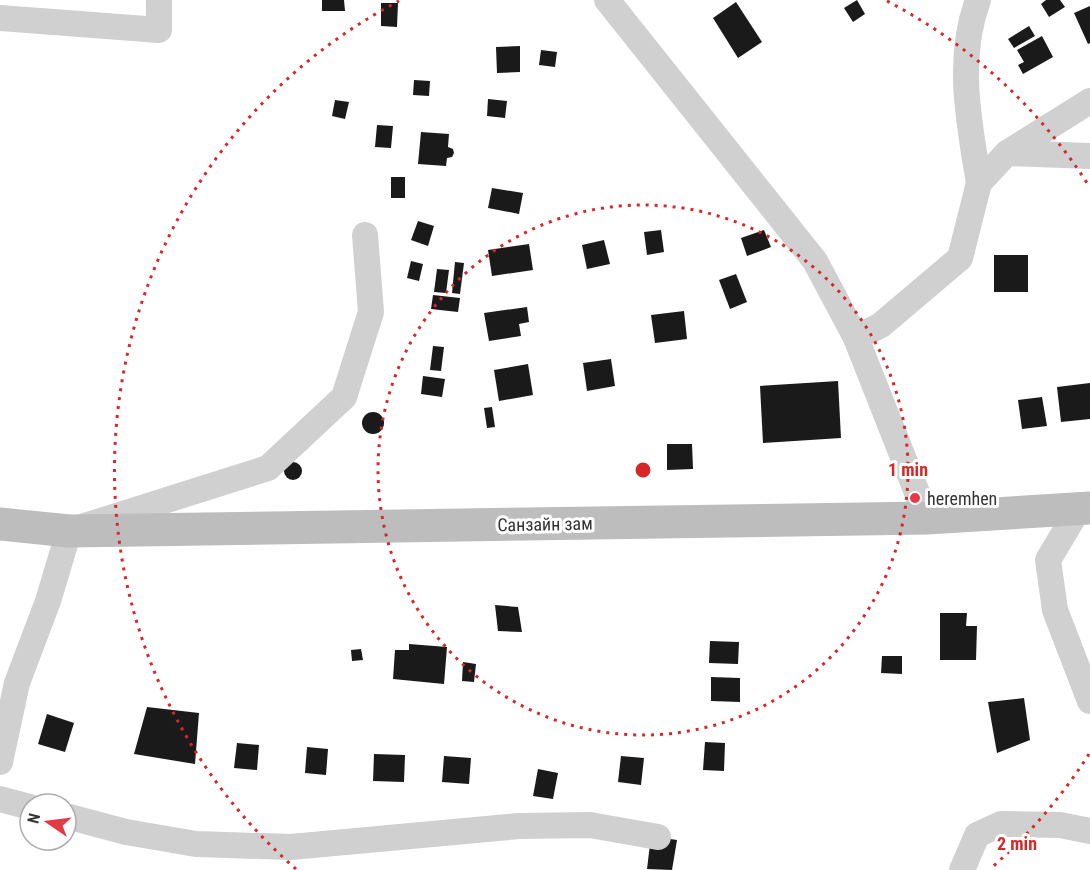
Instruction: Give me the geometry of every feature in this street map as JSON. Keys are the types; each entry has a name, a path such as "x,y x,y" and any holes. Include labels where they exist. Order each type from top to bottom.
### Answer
{"main road":[{"name":"Санзайн зам","path":"0,524 69,531 927,518 1085,508"}],"street":[{"path":"0,18 159,30 159,0"},
{"path":"607,0 815,261 856,338 927,518"},
{"path":"856,338 881,325 960,258 979,183 968,118 966,61 972,6"},
{"path":"979,183 1007,153 1090,101"},
{"path":"1007,153 1090,156"},
{"path":"0,762 17,683 48,601 69,531 268,468 344,397 371,312 365,235"},
{"path":"1085,508 1048,560 1055,610 1090,701"},
{"path":"0,799 18,804"},
{"path":"78,819 126,832 208,845 291,847 519,826 590,825 658,837"},
{"path":"962,870 977,835 1001,824 1060,825 1090,831"}],"building":[{"path":"322,0 344,0 345,11 322,11"},
{"path":"857,0 865,14 853,22 844,8"},
{"path":"1046,0 1060,0 1065,7 1049,17 1041,4"},
{"path":"736,2 762,42 738,58 713,18"},
{"path":"381,3 398,3 397,27 381,26"},
{"path":"1090,6 1090,43 1088,44 1074,13"},
{"path":"1029,26 1035,36 1014,48 1008,39"},
{"path":"1042,36 1053,57 1023,74 1018,65 1024,62 1017,50"},
{"path":"520,46 520,72 497,73 496,47"},
{"path":"541,50 557,52 555,67 539,65"},
{"path":"414,80 430,81 429,96 413,95"},
{"path":"488,99 507,101 505,118 487,116"},
{"path":"335,100 349,102 345,119 332,116"},
{"path":"377,125 393,126 391,148 375,147"},
{"path":"421,132 449,134 448,147 453,149 454,153 452,157 447,158 446,166 418,164"},
{"path":"391,177 405,177 405,198 391,198"},
{"path":"492,188 523,193 519,214 488,208"},
{"path":"418,221 434,226 428,246 411,240"},
{"path":"661,230 664,252 647,255 644,232"},
{"path":"764,230 771,247 747,256 741,238"},
{"path":"604,240 610,264 587,269 582,245"},
{"path":"529,244 533,270 492,276 488,250"},
{"path":"994,255 1028,255 1028,292 994,292"},
{"path":"411,261 423,264 419,281 407,278"},
{"path":"455,262 464,263 460,294 452,293"},
{"path":"437,269 449,270 446,293 434,292"},
{"path":"736,274 747,302 730,309 719,280"},
{"path":"433,295 460,298 458,312 431,309"},
{"path":"527,307 529,322 519,324 521,336 489,341 484,313"},
{"path":"684,311 687,339 655,343 651,315"},
{"path":"433,346 444,347 441,371 430,370"},
{"path":"611,359 615,386 587,391 583,363"},
{"path":"528,364 533,395 499,401 494,370"},
{"path":"423,376 445,379 442,397 421,394"},
{"path":"838,381 841,438 763,443 760,386"},
{"path":"1090,383 1090,419 1061,422 1057,387"},
{"path":"1042,397 1047,426 1022,429 1018,400"},
{"path":"492,407 495,427 487,428 484,408"},
{"path":"373,412 381,415 384,423 381,431 373,434 365,431 362,423 365,415"},
{"path":"667,444 692,444 693,469 667,470"},
{"path":"293,462 299,465 302,471 299,477 293,480 287,477 284,471 287,465"},
{"path":"495,605 518,607 522,632 498,631"},
{"path":"940,613 967,613 966,626 977,626 976,660 940,660"},
{"path":"710,641 739,642 738,664 709,663"},
{"path":"409,644 447,647 444,684 393,679 395,650 409,650"},
{"path":"361,649 363,660 352,661 351,650"},
{"path":"882,656 902,656 902,674 881,673"},
{"path":"463,662 476,664 474,682 462,681"},
{"path":"711,677 740,678 740,702 711,701"},
{"path":"1024,698 1030,740 997,753 988,702"},
{"path":"147,707 199,713 195,764 134,754"},
{"path":"47,714 74,723 65,752 38,744"},
{"path":"705,742 725,743 724,771 703,770"},
{"path":"237,743 259,745 257,770 234,768"},
{"path":"307,747 328,749 326,775 305,773"},
{"path":"374,754 405,755 404,782 373,781"},
{"path":"444,756 471,758 469,784 442,782"},
{"path":"621,756 644,758 641,785 618,782"},
{"path":"538,769 558,773 553,799 533,796"},
{"path":"651,836 677,840 672,870 647,869"}],"place":[{"name":"heremhen","path":"915,498"}]}
